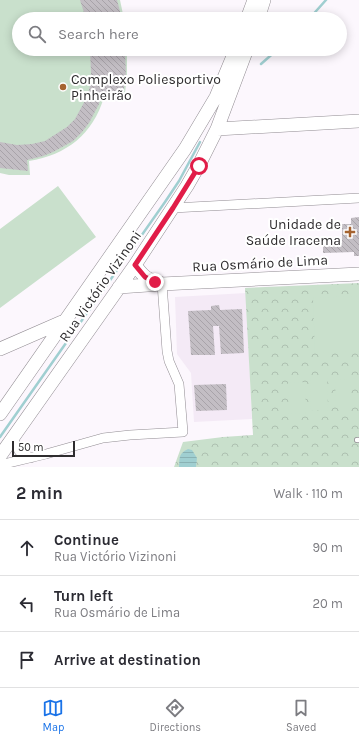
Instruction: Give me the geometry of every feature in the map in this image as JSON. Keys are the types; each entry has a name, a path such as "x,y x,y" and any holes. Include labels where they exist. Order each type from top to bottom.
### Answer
{"street":[{"path":"250,12 254,0"},
{"path":"260,12 264,0"},
{"name":"Rua Victório Vizinoni","path":"0,414 164,180 197,130 216,97 233,56"},
{"name":"Rua Victório Vizinoni","path":"0,456 135,265 199,166 217,129 244,56"},
{"path":"217,129 359,121"},
{"path":"173,208 359,198"},
{"name":"Rua Osmário de Lima","path":"135,265 149,280 162,284"},
{"name":"Rua Osmário de Lima","path":"119,287 359,274"},
{"path":"0,465 103,438 183,432 179,384 167,351 162,284"},
{"path":"0,349 64,321"},
{"path":"22,340 34,342 42,353"},
{"path":"13,439 19,451 31,458"}],"shaded area":[{"path":"246,293 252,419 194,422 191,373 177,354 175,297"}],"green space":[{"name":"Complexo Poliesportivo Pinheirão","path":"0,0 120,0 123,12 12,12 12,56 127,56 127,76 124,101 104,97 93,122 77,141 55,154 29,161 30,175 9,175 0,173"},
{"path":"58,186 96,237 0,308 0,229"},
{"path":"359,283 359,467 174,467 183,442 253,435 245,288"},
{"path":"359,296 359,351 315,353 313,298"},
{"path":"310,376 327,376 328,410 311,411"},
{"path":"350,379 351,403 336,403 335,380"},
{"path":"305,382 306,413 289,414 288,383"}],"water":[{"path":"188,449 192,450 197,458 196,467 179,467 181,455"}],"building":[{"path":"80,0 117,0 120,12 84,12"},
{"path":"90,56 125,56 126,77 122,98 101,94 99,104 89,123 82,132 73,141 53,152 27,160 28,171 0,168 0,142 17,145 45,141 67,127 75,119 87,97 91,73"},
{"name":"Unidade de Saúde Iracema","path":"359,217 359,256 354,256 354,252 323,253 323,241 337,240 337,243 342,243 342,224 351,224 351,218"},
{"path":"219,305 220,310 242,309 244,353 221,354 219,326 213,326 215,355 191,355 188,311 211,310 211,306"},
{"path":"226,384 227,410 196,411 194,385"}],"waterway":[{"path":"315,12 326,0"},
{"path":"261,64 270,56"},
{"path":"0,437 165,202 179,181 200,142"}],"place":[{"name":"Complexo Poliesportivo Pinheirão","path":"63,87"},
{"name":"Unidade de Saúde Iracema","path":"350,232"}],"route":[{"path":"155,282 145,277 135,265 199,166"}]}
